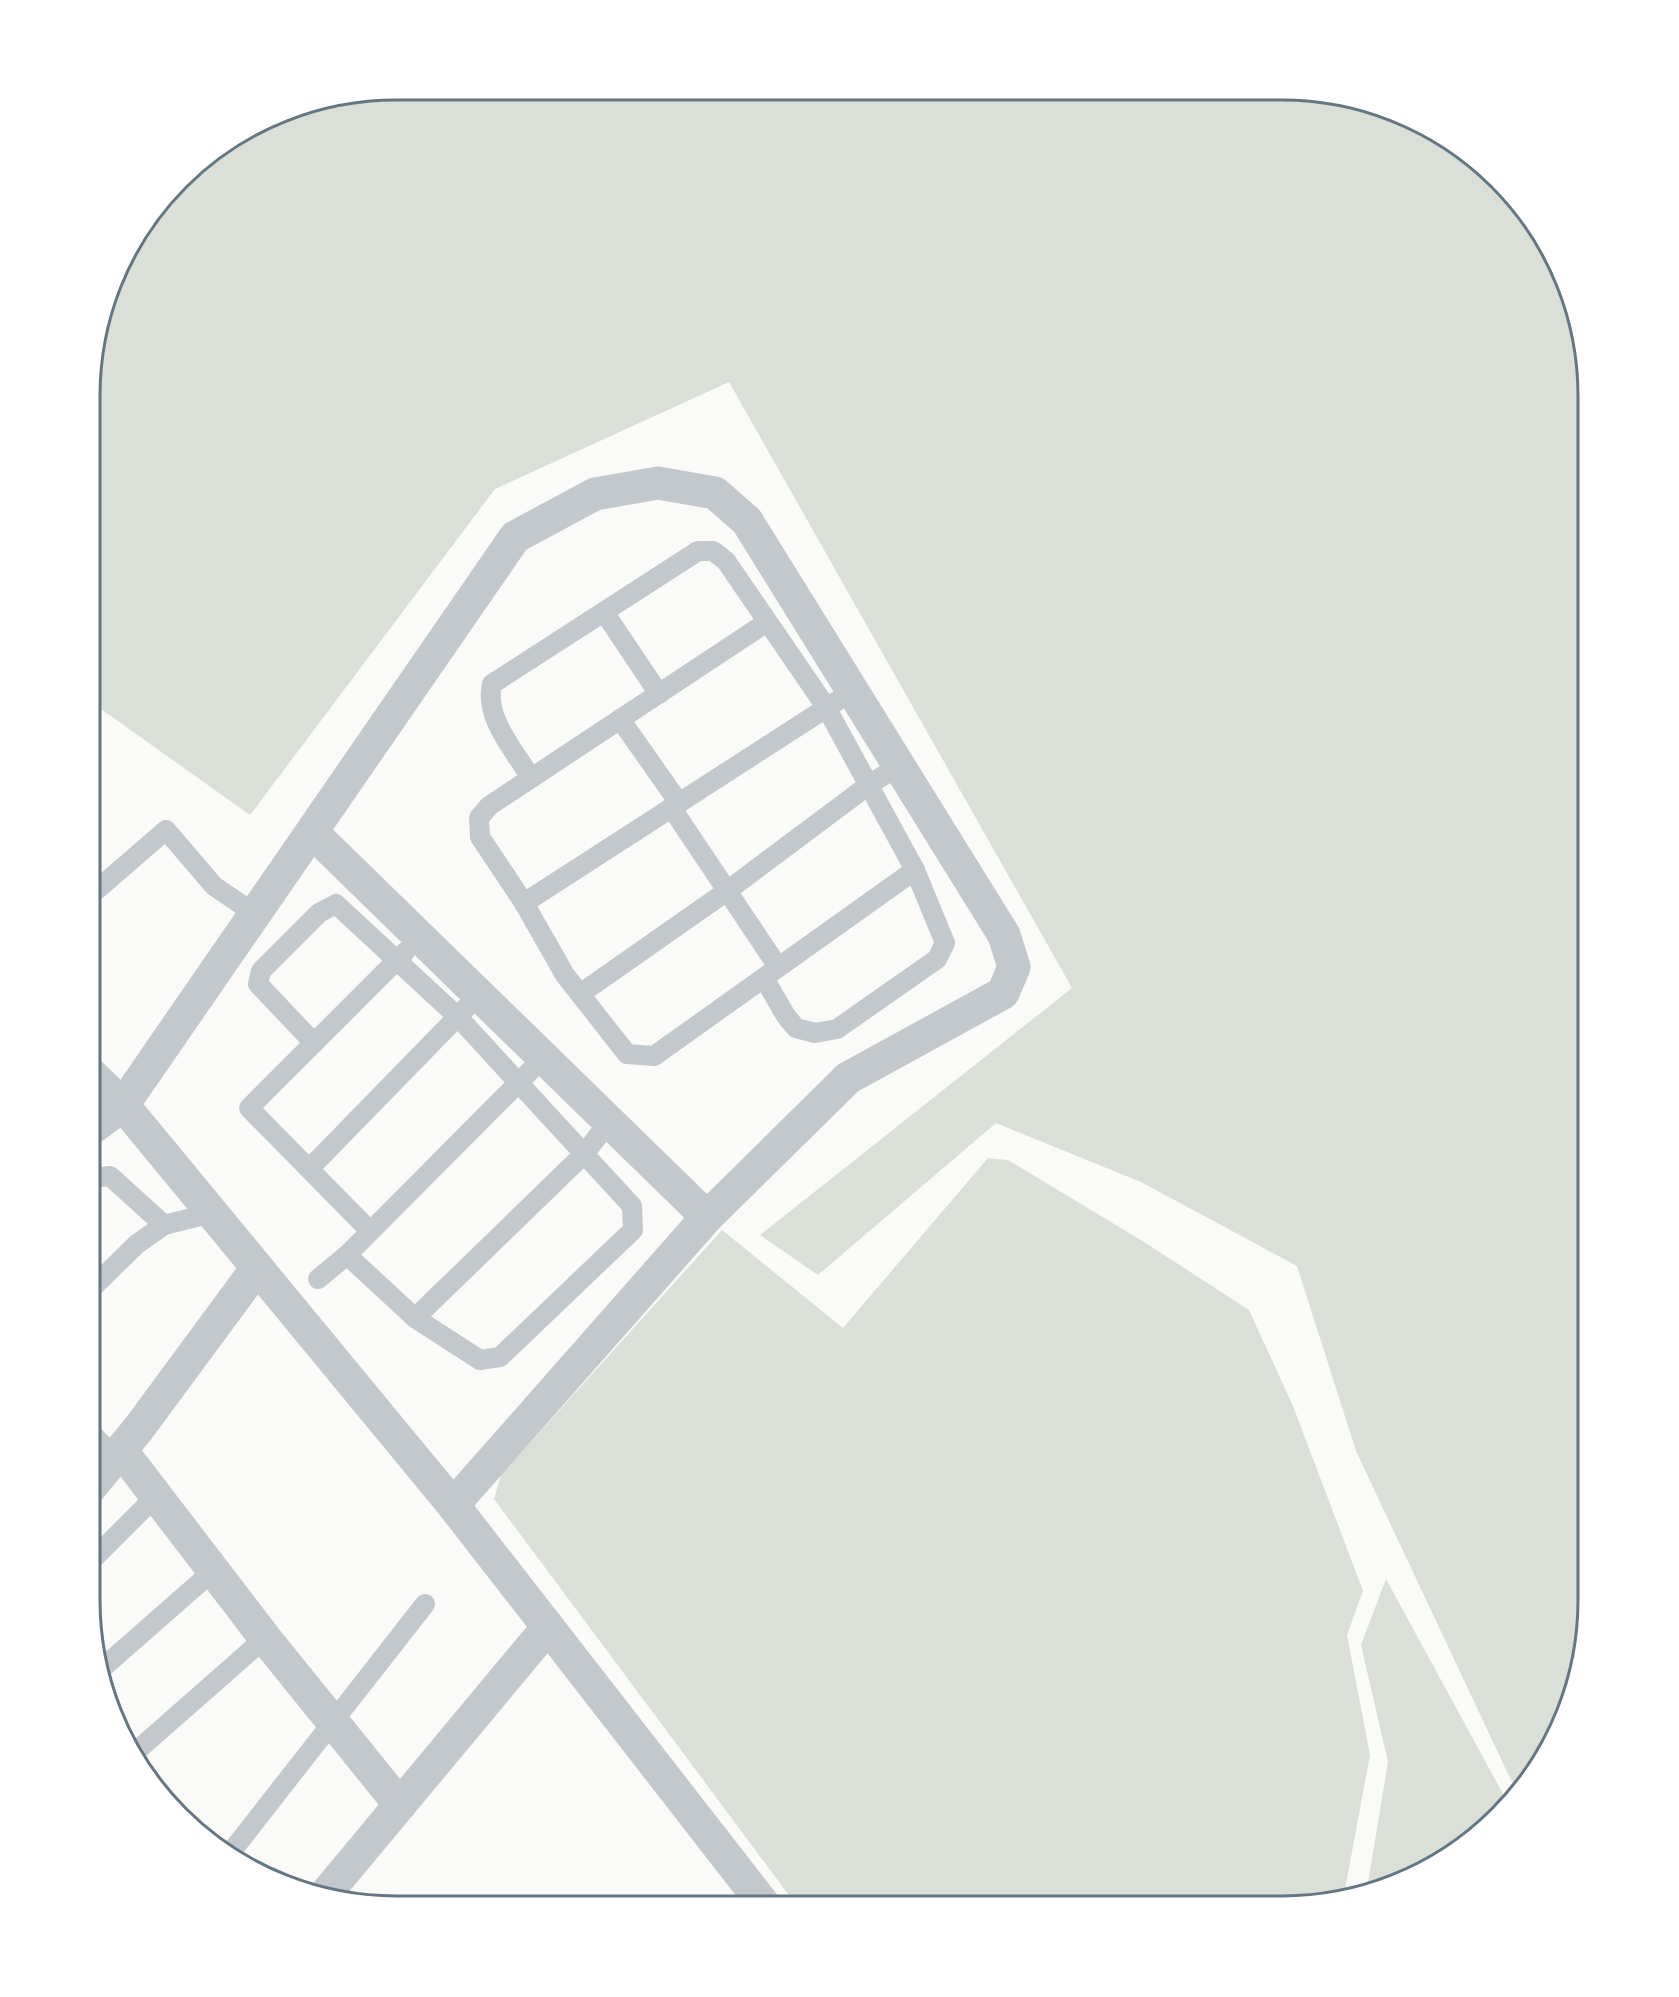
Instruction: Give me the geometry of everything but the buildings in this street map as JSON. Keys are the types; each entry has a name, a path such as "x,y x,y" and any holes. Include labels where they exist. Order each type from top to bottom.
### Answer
{"street":[{"path":"100,1122 123,1105 515,537 595,494 658,483 715,493 747,521 840,699 899,766 1004,934 1014,967 1002,993 848,1078 707,1217 453,1505"},
{"path":"312,832 409,948 468,1005 543,1058 707,1217"},
{"path":"100,1083 123,1105 453,1505 757,1896"},
{"path":"100,1476 257,1268"},
{"path":"118,1454 156,1496 265,1638 400,1805"},
{"path":"330,1889 548,1627"}],"lane":[{"path":"531,778 492,714 489,698 492,684 698,551 713,551 726,561 767,622 840,699 870,784 915,870 945,943 937,959 837,1029 815,1033 796,1028 786,1016 771,972 727,891 620,719"},
{"path":"604,612 659,694"},
{"path":"767,622 489,806 478,818 480,837 524,903 565,975 627,1054 654,1056 915,870"},
{"path":"524,903 840,699"},
{"path":"580,994 727,891 870,784 899,766"},
{"path":"100,887 166,830 213,886 255,914"},
{"path":"314,1043 258,984 261,971 319,913 336,904 409,948 314,1043 249,1108 370,1231"},
{"path":"310,1168 468,1005 518,1082 632,1206 633,1230 500,1357 480,1360 415,1317 347,1255"},
{"path":"318,1279 347,1255 543,1058"},
{"path":"415,1317 584,1154 609,1122"},
{"path":"100,1177 110,1176 164,1225"},
{"path":"100,1280 137,1244 164,1225 212,1214"},
{"path":"100,1440 118,1454"},
{"path":"100,1552 156,1496"},
{"path":"107,1664 213,1570"},
{"path":"234,1848 425,1604"},
{"path":"140,1748 265,1638"}],"shaded area":[{"path":"396,100 1283,100 1341,106 1378,116 1414,131 1447,150 1492,187 1517,216 1539,248 1563,301 1573,338 1578,377 1578,1620 1573,1659 1563,1696 1548,1732 1529,1765 1513,1785 1356,1451 1297,1266 1141,1182 996,1123 818,1275 760,1235 1072,988 729,382 495,489 250,815 101,709 100,396 106,338 116,301 140,248 162,216 187,187 232,150 283,123 338,106"},
{"path":"988,1158 1008,1160 1144,1242 1249,1310 1293,1406 1363,1591 1347,1635 1370,1755 1345,1890 1302,1896 790,1896 494,1499 501,1475 722,1230 843,1328"},
{"path":"1386,1579 1504,1797 1478,1823 1447,1847 1414,1866 1368,1884 1388,1762 1361,1645"}]}
